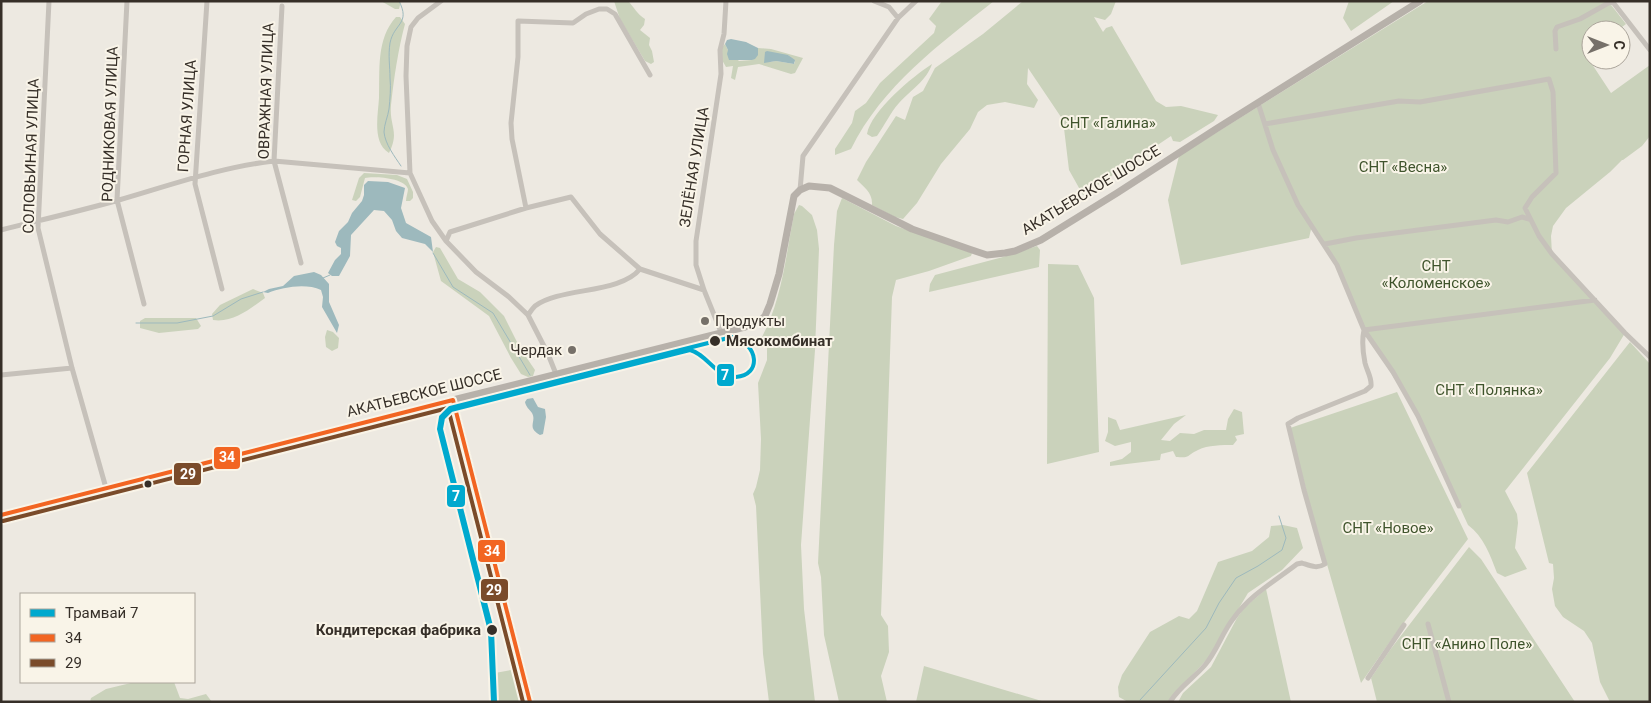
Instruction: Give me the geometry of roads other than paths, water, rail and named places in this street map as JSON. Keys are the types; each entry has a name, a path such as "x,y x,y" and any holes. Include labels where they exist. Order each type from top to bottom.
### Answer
{"main road":[{"name":"АКАТЬЕВСКОЕ ШОССЕ","path":"453,400 755,323 765,316 779,274 794,196 800,190 809,186 830,188 912,229 987,254 1005,254 1015,251 1049,235 1420,1"},
{"path":"453,400 530,702"}],"street":[{"name":"СОЛОВЬИНАЯ УЛИЦА","path":"49,1 39,235 72,368 106,488"},
{"name":"РОДНИКОВАЯ УЛИЦА","path":"127,1 117,200 144,304"},
{"name":"ГОРНАЯ УЛИЦА","path":"207,1 195,184 222,289"},
{"path":"441,1 418,18 411,27 407,46 406,76 410,173 432,221 446,241 476,272 509,297 528,315 556,374"},
{"name":"ЗЕЛЁНАЯ УЛИЦА","path":"721,332 696,265 696,241 721,74 720,50 724,34 726,1"},
{"path":"874,1 889,7 898,18"},
{"path":"800,190 803,156 898,18 916,1"},
{"path":"1556,49 1555,31 1557,27 1580,19 1612,1 1650,50"},
{"name":"ОВРАЖНАЯ УЛИЦА","path":"282,6 274,161 302,263"},
{"path":"526,208 512,139 511,123 518,56 518,21 573,23 586,14 599,9 607,9 615,14 650,75"},
{"path":"1265,124 1399,101 1420,102 1549,79 1553,92 1556,173 1532,197 1525,208 1539,236 1552,254 1650,357"},
{"path":"1259,106 1273,150 1298,205 1337,264 1364,330 1393,372 1418,416 1459,506"},
{"path":"1,230 117,200 230,167 274,161 410,173"},
{"path":"446,241 450,232 526,208 571,197 600,234 640,269 704,290"},
{"path":"1325,244 1356,238 1496,220 1508,222 1522,217 1530,219"},
{"path":"528,315 536,306 555,298 622,281 634,276 640,269"},
{"path":"1364,330 1595,300"},
{"path":"1170,702 1205,665 1220,643 1231,621 1249,600 1297,564 1302,562 1309,566 1317,567 1325,564 1288,424 1298,418 1365,391 1371,386 1365,362 1364,330"},
{"path":"1,375 72,368"},
{"name":"АКАТЬЕВСКОЕ ШОССЕ","path":"1,515 453,400"},
{"path":"1428,624 1449,702"},
{"path":"1368,678 1404,625"}],"water":[{"path":"727,40 746,42 758,48 758,55 752,60 729,60 725,44"},
{"path":"765,52 788,55 795,60 794,64 776,61 764,63"},
{"path":"368,181 388,182 405,188 401,208 406,223 431,237 433,252 425,244 402,238 396,231 392,220 384,211 374,210 351,235 350,256 339,276 332,276 328,273 335,260 341,254 341,248 335,242 339,231 348,222 352,213 362,201 364,185"},
{"path":"314,272 321,275 329,284 329,302 339,325 337,333 322,307 323,297 321,290 302,286 268,293 263,292 283,286 294,276"},
{"path":"533,398 538,407 545,409 546,417 543,434 540,435 533,427 533,416 525,402 527,399"}],"waterway":[{"path":"399,1 403,14 390,43 390,97 384,132 388,146 401,166"},
{"path":"433,253 453,287 493,313 530,375"},
{"path":"323,278 330,275"},
{"path":"136,323 177,323 213,316 241,299 263,292"},
{"path":"1140,700 1206,628 1219,603 1236,578 1282,550 1286,538 1279,516"}],"tram line":[{"name":"7","path":"493,702 490,631 439,429 441,417 450,408 732,337 741,341 748,346 754,359 750,371 744,375 729,377 702,356 690,350 451,410 443,418 441,429 492,630 495,702"},
{"path":"690,350 735,339"}],"place":[{"name":"Продукты","path":"705,321"},
{"name":"Мясокомбинат","path":"715,341"},
{"name":"Чердак","path":"572,350"},
{"name":"Кондитерская фабрика","path":"492,630"}],"park label":[{"name":"СНТ «Галина»","path":"1108,123"},
{"name":"СНТ «Весна»","path":"1403,167"},
{"name":"СНТ «Коломенское»","path":"1436,274"},
{"name":"СНТ «Полянка»","path":"1489,390"},
{"name":"СНТ «Новое»","path":"1388,528"},
{"name":"СНТ «Анино Поле»","path":"1467,644"}]}
